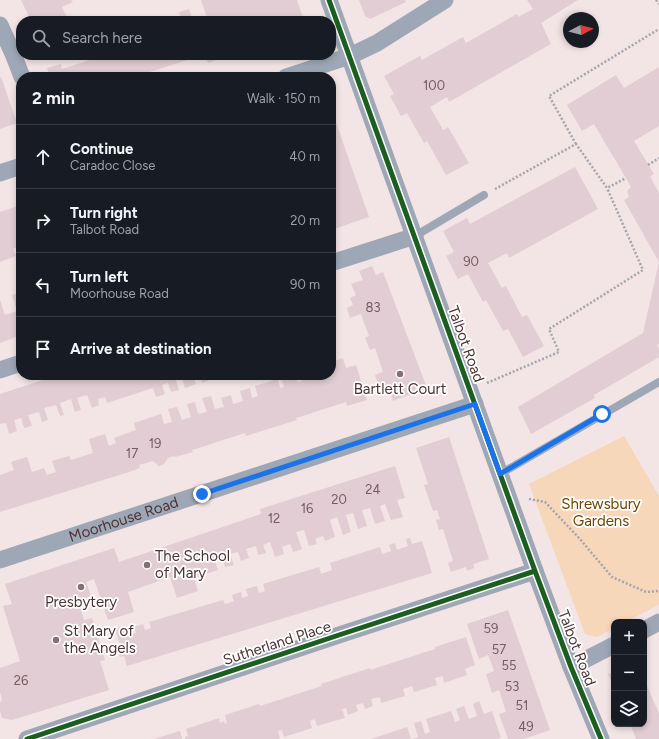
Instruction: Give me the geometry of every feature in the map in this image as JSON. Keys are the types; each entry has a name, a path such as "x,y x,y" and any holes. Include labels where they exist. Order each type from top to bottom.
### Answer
{"street":[{"name":"Talbot Road","path":"330,0 336,16"},
{"path":"301,72 350,56 378,43 445,0"},
{"name":"Talbot Road","path":"336,17 535,571 571,667 601,739"},
{"path":"0,25 20,72"},
{"path":"0,173 16,168"},
{"path":"336,261 415,236"},
{"path":"0,370 16,365"},
{"name":"Moorhouse Road","path":"0,560 472,397"},
{"name":"Sutherland Place","path":"27,739 535,571"},
{"path":"647,628 659,622"},
{"path":"571,667 611,647"}],"lane":[{"path":"415,236 484,195"},
{"path":"500,474 659,382"}],"path":[{"path":"656,0 659,4"},
{"path":"472,397 559,352 549,330 643,270 607,188 576,144 549,96 659,29"},
{"path":"484,195 576,144"},
{"path":"648,165 659,158"},
{"path":"607,188 626,178"},
{"path":"509,498 545,502 579,538 612,577 646,592 659,591"}],"green space":[{"name":"Shrewsbury Gardens","path":"624,436 659,496 659,605 631,619 611,619 611,630 597,637 585,634 529,484"}],"building":[{"path":"21,0 71,0 73,2 62,7 66,16 29,16"},
{"path":"201,0 297,0 302,16 206,16"},
{"path":"359,0 405,0 406,2 370,19 365,16"},
{"path":"527,0 578,0 541,23 551,44 449,102 447,97 430,107 443,130 448,127 469,163 446,175 427,141 424,143 407,113 401,116 390,96 394,94 384,76 420,56 422,60 463,37 466,43 517,14 518,17 533,9"},
{"path":"189,9 191,16 180,16 179,12"},
{"path":"90,60 187,60 150,72 48,72 47,68 61,64 62,69"},
{"path":"207,60 216,60 208,63"},
{"path":"659,67 659,126 634,141 654,174 650,176 659,193 659,262 624,200 629,197 627,191 631,187 626,178 594,124 582,131 567,105 616,75 624,88"},
{"path":"1,77 16,123 0,129"},
{"path":"336,122 369,217 336,228"},
{"path":"575,167 598,209 509,258 507,253 488,263 502,288 506,286 522,317 527,315 544,346 523,357 508,329 503,331 486,300 483,302 468,274 458,279 446,256 454,252 443,231 467,218 470,224"},
{"path":"16,207 16,248 13,249 16,256 0,262 0,212"},
{"path":"659,262 659,344 657,345 659,349 659,357 594,395 595,398 531,434 518,407 643,333"},
{"path":"372,266 376,275 383,272 427,388 393,401 390,391 382,394 375,375 383,372 375,348 370,350 365,338 369,336 361,314 350,318 347,308 353,305 350,298 356,295 351,284 363,280 359,271"},
{"path":"16,294 16,308 12,295"},
{"path":"0,300 5,315 16,311 16,337 0,343"},
{"path":"343,358 346,368 356,365 367,400 347,406 346,402 296,418 297,420 246,436 245,433 192,450 193,452 168,458 164,464 159,466 153,461 139,465 140,468 126,473 0,512 0,475 14,470 11,462 27,457 32,472 44,468 47,475 56,472 52,461 69,456 71,460 93,453 89,439 105,434 109,446 116,443 114,438 136,430 134,423 161,414 164,424 172,422 168,409 177,407 182,420 191,417 187,404 195,402 198,414 207,412 202,398 211,396 215,409 224,407 221,398 231,395 233,404 243,401 240,391 250,388 252,398 258,396 255,386 275,380 278,380 280,388 284,387 282,380 297,380 298,382 302,380 336,380 336,361"},
{"path":"43,380 176,380 179,390 171,392 168,383 162,385 165,394 156,397 153,388 107,403 105,397 98,399 99,405 92,408 87,395 77,398 81,410 75,412 71,399 60,403 64,415 60,416 56,405 44,408 48,420 42,422 39,412 28,415 32,426 24,428 21,418 14,420 17,431 9,434 6,423 0,424 0,394"},
{"path":"183,380 195,380 196,384 185,388"},
{"path":"201,380 210,380 202,383"},
{"path":"449,437 489,559 473,564 474,568 467,571 466,567 451,572 448,563 453,561 443,529 439,530 436,520 440,519 437,510 433,511 424,485 428,484 416,448"},
{"path":"395,466 405,498 397,500 403,517 391,520 385,504 380,506 385,521 375,524 370,508 362,510 367,526 358,529 353,513 346,515 351,532 343,535 337,517 330,520 335,537 325,541 323,536 315,539 317,544 309,546 304,530 296,532 302,549 293,552 290,544 282,547 284,554 275,557 270,542 263,545 266,553 258,555 256,546 246,549 249,558 241,561 238,552 230,554 234,565 225,567 222,557 214,559 218,570 194,578 198,591 177,598 170,577 128,592 134,612 108,620 94,579 86,582 91,596 78,601 84,620 92,618 105,660 100,661 109,690 12,720 2,718 0,711 0,703 2,700 0,692 0,668 20,661 3,606 12,604 5,584 114,548 119,562 261,514 260,509"},
{"path":"410,538 412,544 422,541 432,573 127,666 124,656 120,657 117,646 120,645 115,629 124,626 127,636 136,633 134,627 143,624 145,630 151,628 149,622 223,600 225,604 234,601 232,595 241,592 242,598 248,596 246,589 257,586 259,593 265,591 263,584 319,567 321,574 332,570 330,563 380,547 382,554 391,551 389,545 395,543 397,550 408,546 406,539"},
{"path":"508,610 550,730 524,739 508,739 499,714 506,712 499,690 492,693 486,674 494,671 491,662 488,655 479,659 467,624"},
{"path":"466,637 475,665 465,669 467,675 444,683 443,676 435,678 437,685 414,692 412,686 403,689 405,696 381,703 380,697 371,699 373,706 365,709 363,703 356,705 358,711 348,715 346,708 342,709 345,718 317,726 315,719 310,721 312,728 284,737 282,730 278,731 280,738 278,739 185,739 185,737 188,736 186,729 219,718 220,723 224,721 225,724 227,723 225,715 259,704 260,706 322,686 321,684 435,649 435,647"},
{"path":"611,673 611,681 608,674"},
{"path":"647,686 659,713 659,739 636,739 631,727 647,727"},
{"path":"479,701 484,714 492,711 501,738 413,739 418,737 414,723 421,721 425,734 430,732 426,719 451,711 455,722 460,720 456,709 464,706 469,719 477,716 473,704"},
{"path":"407,727 411,739 371,739"},
{"path":"180,731 182,739 154,739"}],"cycle path":[{"path":"329,0 335,16"},
{"path":"336,19 535,571 571,667 601,739"},
{"path":"27,739 535,571"}],"place":[{"name":"Bartlett Court","path":"400,374"},
{"name":"The School of Mary","path":"147,565"},
{"name":"Presbytery","path":"81,587"},
{"name":"St Mary of the Angels","path":"56,640"}],"route":[{"path":"202,494 475,404 500,474 602,414"}]}
